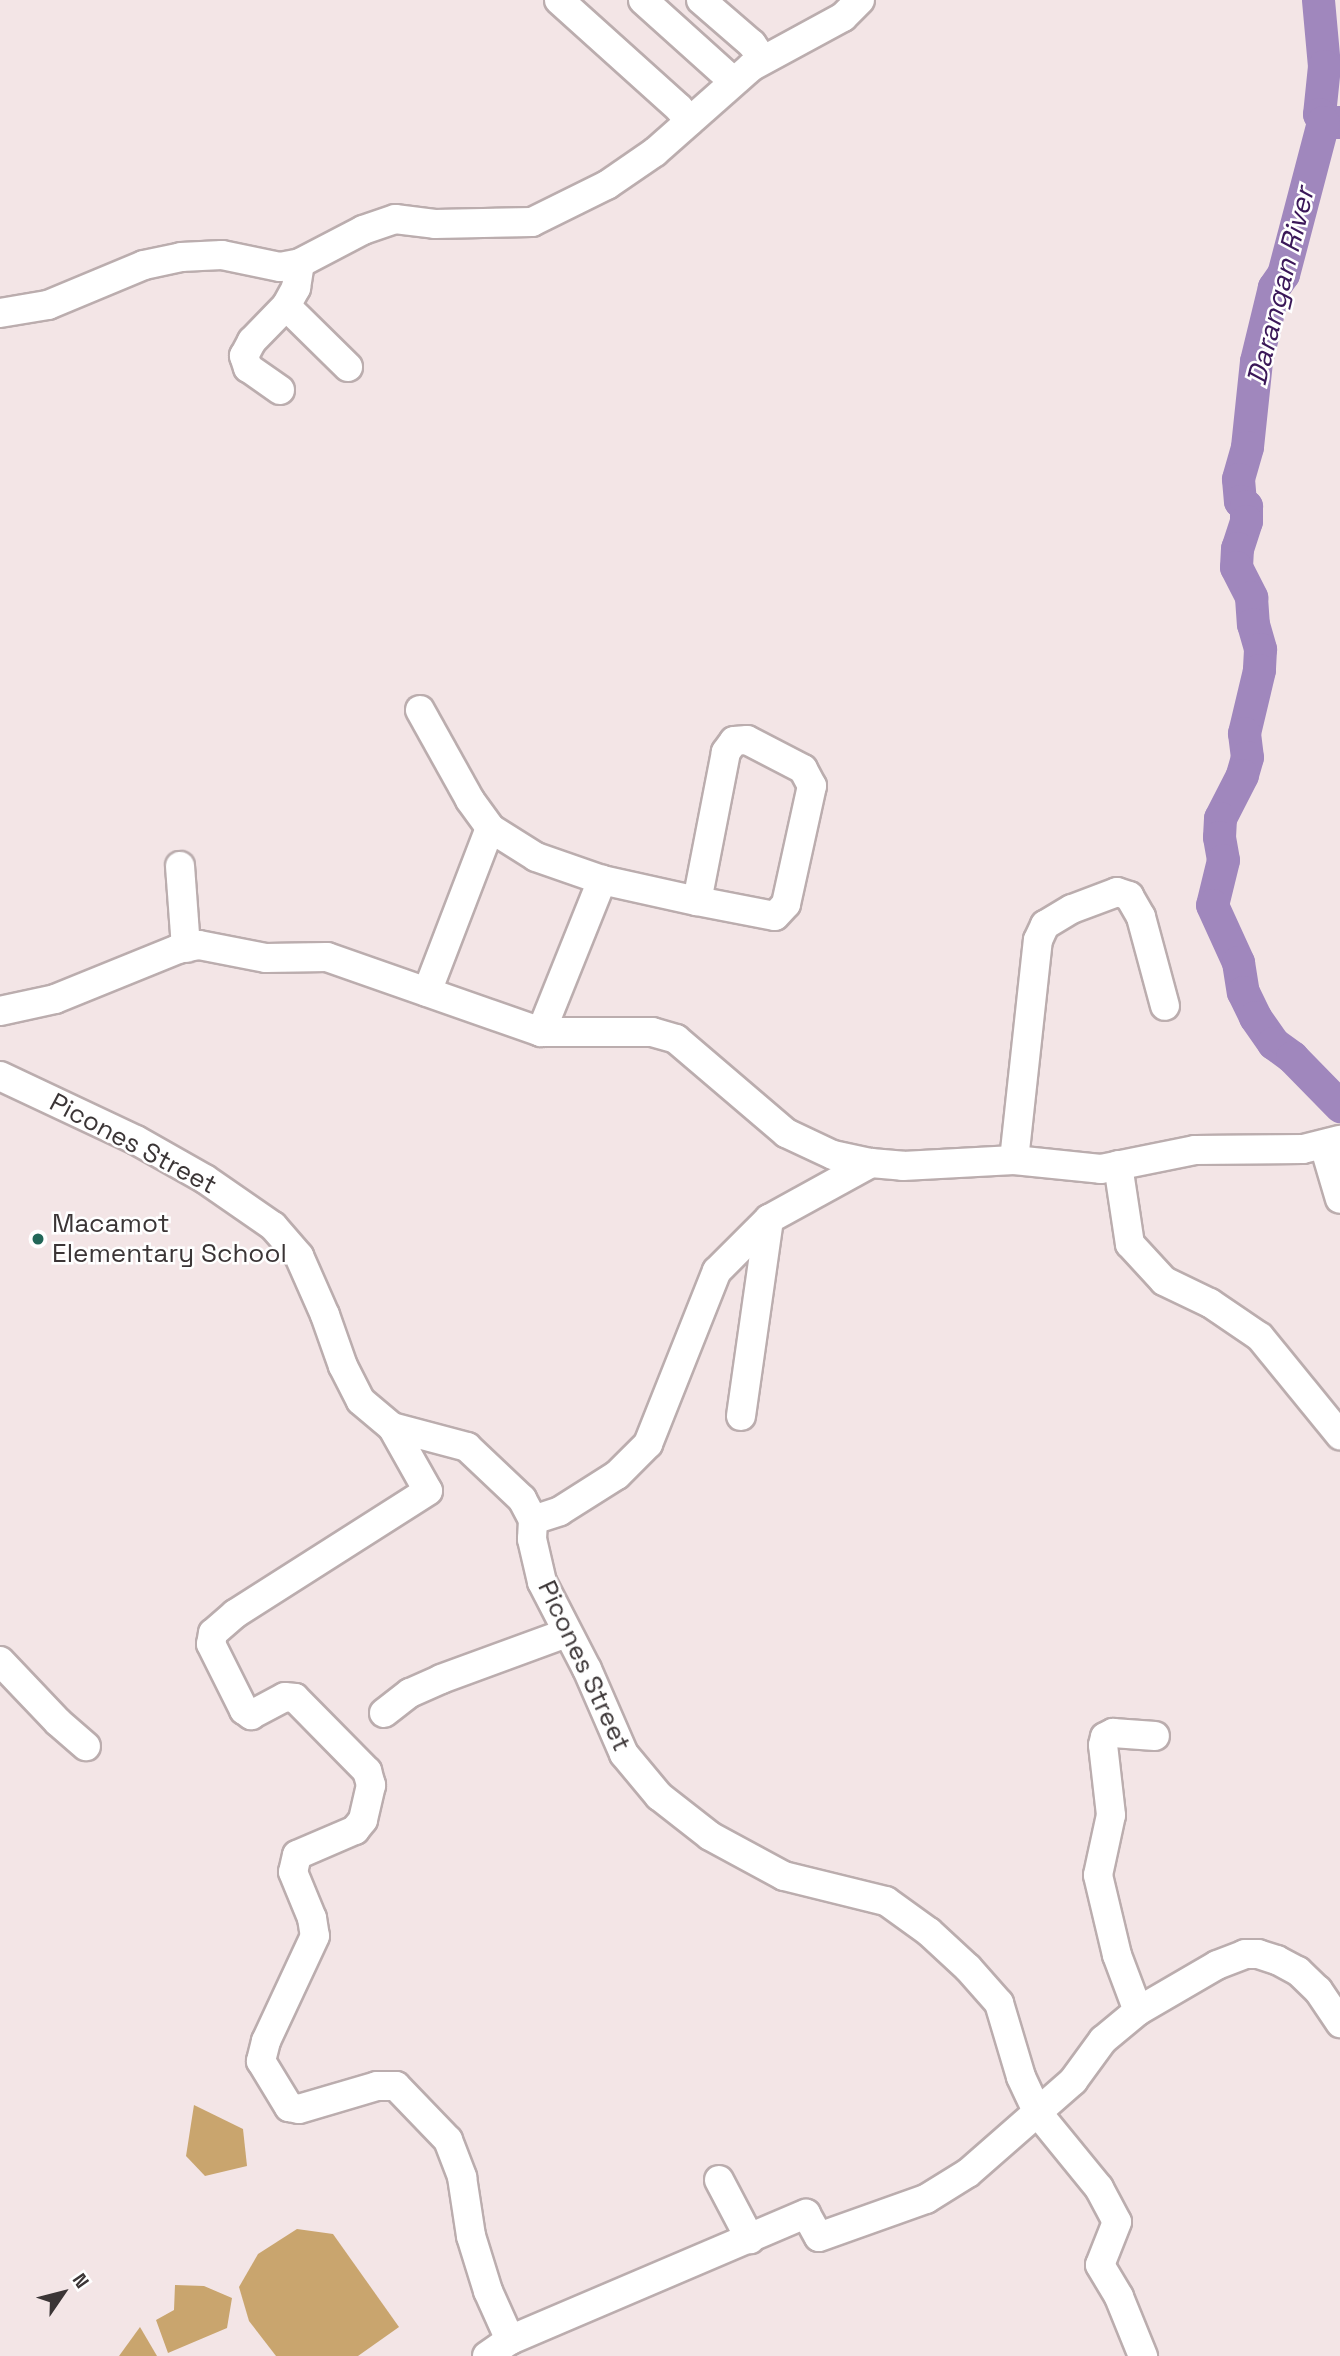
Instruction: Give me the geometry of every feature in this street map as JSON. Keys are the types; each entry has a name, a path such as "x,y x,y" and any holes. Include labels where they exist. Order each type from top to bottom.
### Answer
{"street":[{"path":"559,0 679,108 689,122"},
{"path":"643,0 734,82"},
{"path":"701,0 752,44 762,59"},
{"path":"0,313 48,305 144,265 181,257 222,256 280,267 300,263 363,230 396,219 435,224 531,222 607,185 655,152 762,59 843,17 850,3"},
{"path":"280,390 248,368 244,356 252,341 286,306 296,288 300,263"},
{"path":"286,306 348,367"},
{"path":"420,710 470,800 490,828 536,858 602,880 697,901 775,916 786,904 812,786 803,769 747,740 734,741 726,752 697,901"},
{"path":"427,992 490,828"},
{"path":"180,866 186,948"},
{"path":"541,1032 602,880"},
{"path":"1014,1160 1038,940 1045,925 1072,909 1117,892 1129,896 1141,917 1165,1006"},
{"path":"0,1011 55,999 199,945 266,958 327,957 541,1032 652,1032 676,1040 786,1133 833,1155 903,1166 1014,1160 1101,1169 1195,1150 1303,1149 1335,1141 1340,1199"},
{"name":"Picones Street","path":"0,1076 148,1147 205,1179 273,1226 299,1256 325,1315 343,1366 361,1401 392,1427 467,1447 509,1484 533,1520 532,1539 542,1582 587,1669 624,1755 659,1796 710,1836 784,1877 886,1901 929,1932 968,1968 999,2003 1021,2077 1037,2112 1099,2188 1117,2222 1100,2265 1119,2297 1143,2356"},
{"path":"533,1520 560,1511 617,1475 648,1444 717,1271 769,1219 871,1163"},
{"path":"1118,1166 1130,1244 1164,1281 1210,1303 1260,1337 1340,1435"},
{"path":"741,1416 758,1280 769,1219"},
{"path":"392,1427 428,1491 235,1614 213,1633 211,1644 244,1710 251,1715 285,1697 295,1698 367,1771 371,1785 363,1820 355,1830 297,1855 293,1872 312,1918 315,1936 267,2041 261,2061 289,2107 299,2109 377,2087 396,2086 448,2140 462,2177 471,2236 488,2291 510,2340"},
{"path":"383,1713 410,1693 441,1679 567,1633"},
{"path":"0,1661 86,1746"},
{"path":"1138,2011 1117,1955 1098,1875 1099,1859 1111,1815 1103,1745 1105,1737 1112,1733 1155,1736"},
{"path":"487,2356 510,2340 806,2214 819,2237 926,2199 968,2173 1073,2081 1103,2040 1138,2011 1217,1965 1245,1954 1258,1954 1298,1971 1318,1990 1340,2022"},
{"path":"719,2180 750,2239"}],"shaded area":[{"path":"194,2105 243,2129 247,2166 205,2176 186,2156"},
{"path":"297,2229 333,2234 399,2327 358,2356 276,2356 249,2321 239,2287 258,2254"},
{"path":"175,2285 204,2286 232,2298 227,2328 168,2353 156,2320 174,2310"},
{"path":"140,2327 157,2356 119,2356"}],"waterway":[{"name":"Darangan River","path":"1318,0 1324,66 1319,114 1323,122 1340,122"},
{"name":"Darangan River","path":"1323,122 1283,274 1274,287 1256,361 1247,447 1238,479 1240,501 1246,506 1246,521 1237,548 1236,567 1251,597 1253,624 1260,649 1259,670 1244,733 1247,757 1242,775 1220,818 1219,837 1223,860 1212,905 1238,962 1243,992 1255,1017 1273,1043 1292,1057 1340,1106"}],"place":[{"name":"Macamot Elementary School","path":"38,1239"}]}
